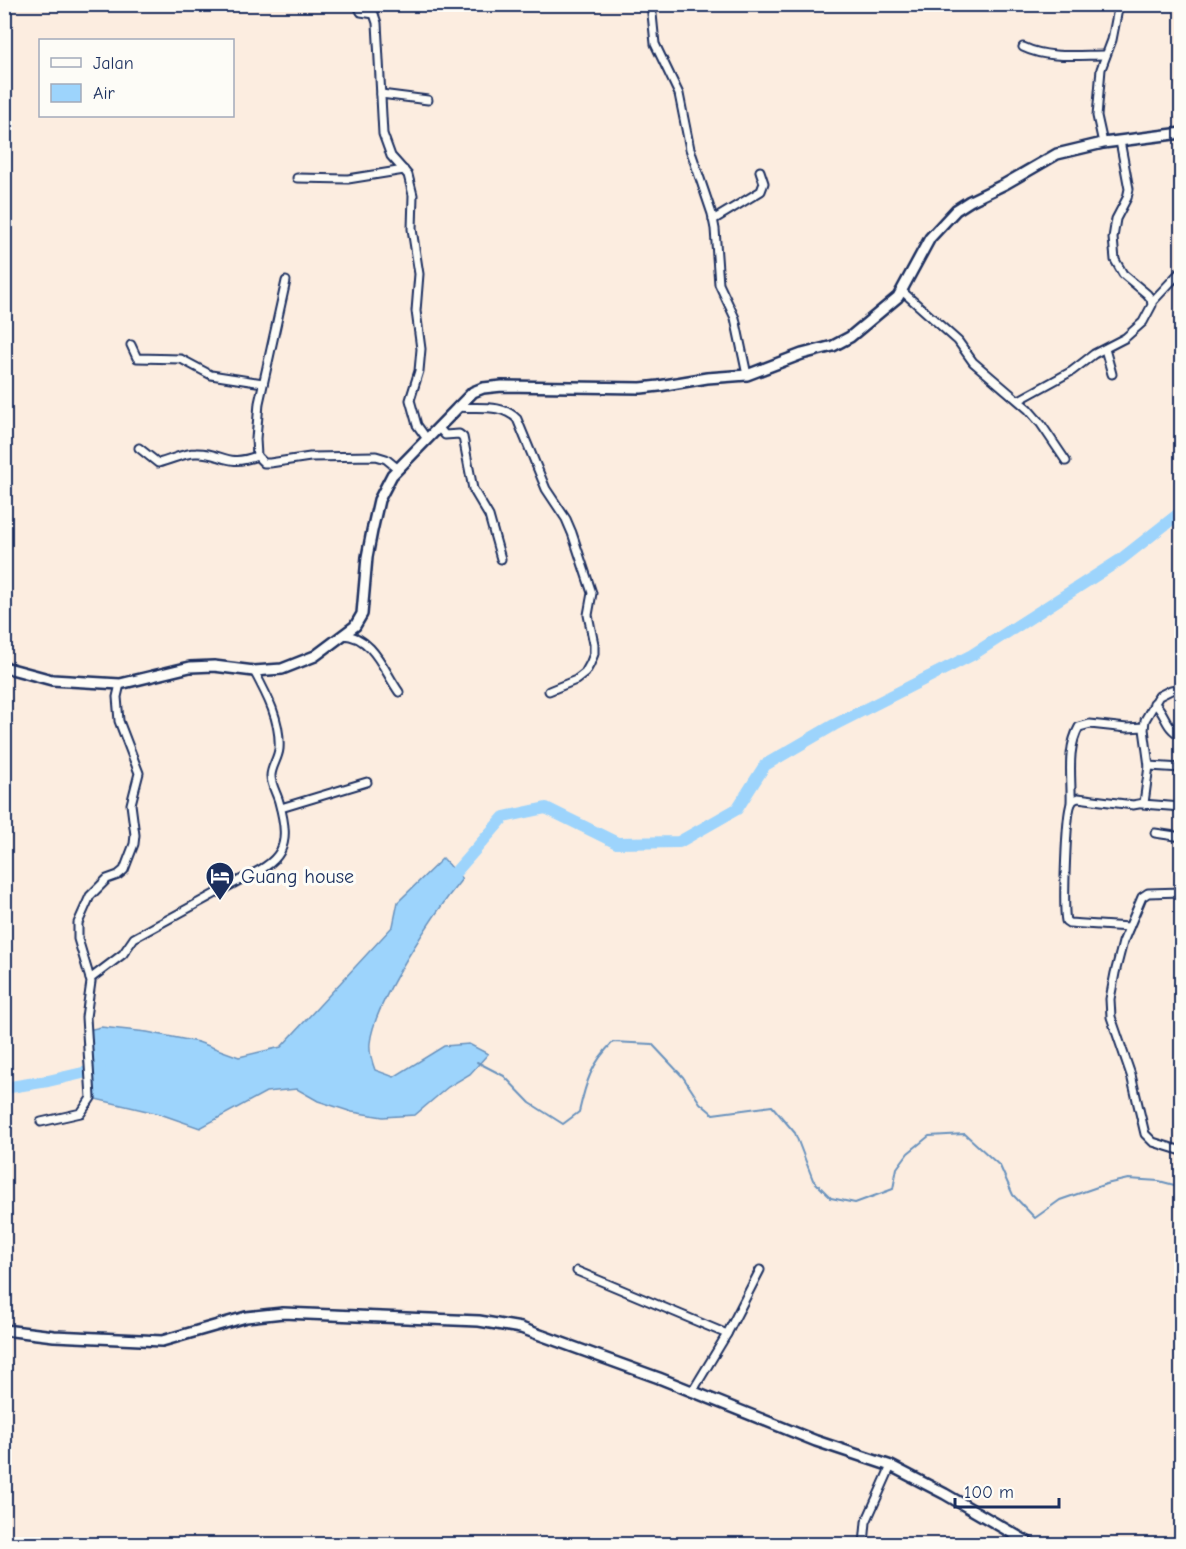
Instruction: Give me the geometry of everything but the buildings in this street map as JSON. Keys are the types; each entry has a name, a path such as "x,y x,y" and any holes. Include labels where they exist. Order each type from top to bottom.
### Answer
{"street":[{"path":"357,4 361,12 374,14 377,23 383,134 391,156 411,180 412,229 419,274 417,311 421,349 410,400 417,425 426,439"},
{"path":"651,4 656,44 679,94 690,149 713,220 719,284 735,318 747,375"},
{"path":"1103,143 1097,116 1101,69 1112,40 1119,4"},
{"path":"1023,47 1048,54 1105,55"},
{"path":"381,94 428,100"},
{"path":"4,666 52,680 120,684 190,667 214,666 254,671 282,669 303,663 343,636 355,626 362,614 367,557 379,500 386,484 397,468 473,392 490,387 641,388 707,378 747,375 802,354 841,343 892,304 902,291 930,238 956,210 970,201 1057,154 1103,143 1182,133"},
{"path":"1120,141 1129,189 1116,219 1113,238 1115,260 1122,274 1147,294 1152,302"},
{"path":"297,177 348,179 405,170"},
{"path":"713,220 761,191 764,183 760,171"},
{"path":"1018,400 1072,371 1094,354 1125,338 1138,328 1152,302 1182,270"},
{"path":"286,281 256,430 257,456 264,463 270,463 310,457 376,456 386,459 397,468"},
{"path":"902,291 958,341 973,362 1018,400 1041,424 1066,461"},
{"path":"131,345 137,358 180,359 211,375 264,383"},
{"path":"1105,349 1112,374"},
{"path":"457,407 493,408 512,414 517,419 546,489 566,519 581,557 592,593 588,615 594,654 585,673 576,680 549,691"},
{"path":"438,427 445,435 459,434 463,437 471,481 477,497 489,516 501,559"},
{"path":"139,448 158,463 194,453 237,462 257,456"},
{"path":"343,636 358,638 369,645 399,692"},
{"path":"90,979 123,954 134,938 267,868 280,853 285,834 281,808 271,776 279,746 270,701 254,671"},
{"path":"41,1122 81,1113 91,1098 86,1009 91,990 78,939 78,922 90,896 107,879 124,870 135,835 131,804 138,773 119,721 117,697 120,684"},
{"path":"1142,804 1149,766 1145,720 1154,703 1163,693 1182,688"},
{"path":"1154,703 1160,708 1170,729 1182,736"},
{"path":"1129,927 1066,921 1067,836 1071,803 1070,769 1074,735 1079,727 1089,724 1127,729 1144,727"},
{"path":"1149,766 1182,768"},
{"path":"281,808 367,782"},
{"path":"1071,803 1082,798 1126,804 1182,807"},
{"path":"1155,833 1182,837"},
{"path":"1182,892 1145,894 1129,927 1110,999 1111,1017 1131,1075 1145,1134 1153,1142 1182,1151"},
{"path":"577,1270 727,1334"},
{"path":"692,1392 727,1334 760,1270"},
{"path":"4,1330 154,1342 246,1317 270,1313 479,1321 530,1330 781,1427 891,1466 1032,1545"},
{"path":"864,1545 866,1522 891,1466"}],"water":[{"path":"443,858 462,879 407,958 382,1005 370,1043 371,1057 375,1070 394,1077 444,1046 469,1044 488,1054 470,1074 448,1087 415,1115 383,1117 352,1112 318,1101 297,1089 266,1092 200,1128 160,1114 91,1098 88,1030 101,1027 147,1032 198,1042 239,1057 281,1047 393,926 398,902"}],"waterway":[{"path":"446,883 504,817 546,808 617,843 679,842 737,809 765,765 834,725 972,655 1120,560 1182,510"},
{"path":"477,1062 504,1076 530,1103 563,1124 579,1112 590,1074 599,1058 613,1042 652,1044 683,1077 700,1103 713,1114 772,1106 795,1133 813,1180 831,1198 855,1203 893,1189 897,1168 908,1153 929,1136 965,1134 1000,1166 1013,1195 1035,1218 1060,1200 1128,1179 1159,1181 1182,1187"},
{"path":"4,1088 100,1069"}],"place":[{"name":"Guang house","path":"220,902"}]}
